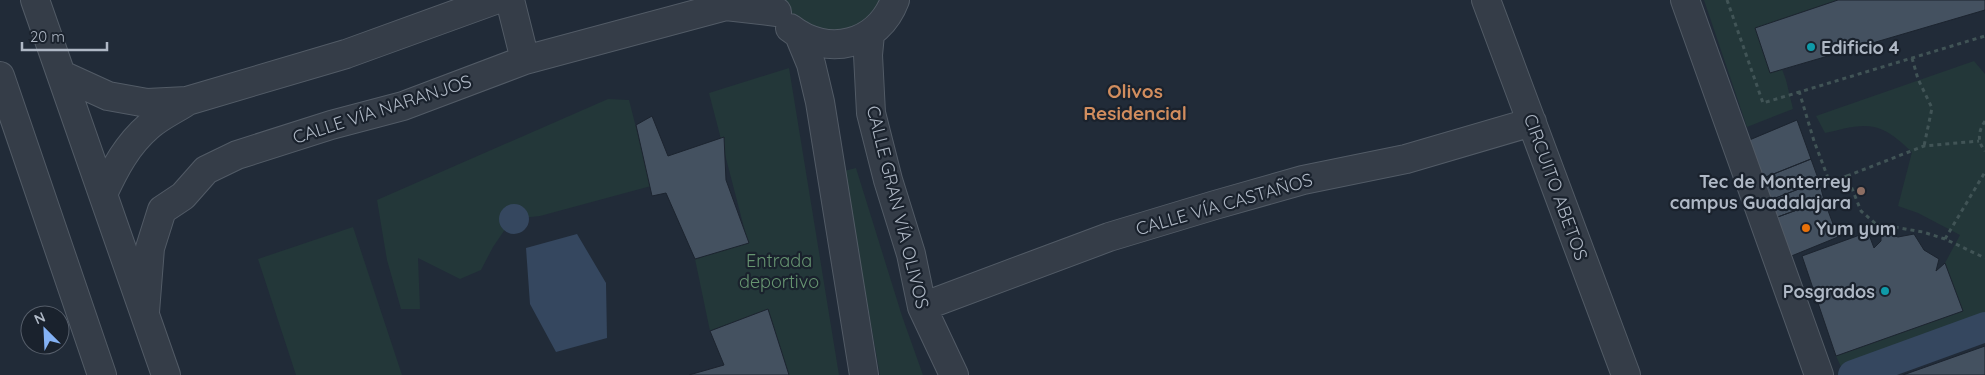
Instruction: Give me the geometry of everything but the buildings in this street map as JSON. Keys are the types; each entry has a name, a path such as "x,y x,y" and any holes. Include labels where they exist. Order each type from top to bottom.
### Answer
{"street":[{"path":"36,0 146,312 166,375"},
{"path":"62,75 108,96 147,103 187,101 346,54 495,0"},
{"path":"510,0 525,60"},
{"path":"775,6 786,25 799,35 813,42 835,45 857,40 870,34 881,24 895,0"},
{"name":"CIRCUITO ABETOS","path":"1486,0 1626,375"},
{"path":"1685,0 1819,375"},
{"name":"CALLE VÍA NARANJOS","path":"146,312 150,248 162,210 183,196 206,170 237,155 331,124 403,106 525,60 726,6 775,6"},
{"name":"CALLE GRAN VÍA OLIVOS","path":"870,34 868,55 871,113 888,180 911,254 922,307 954,375"},
{"path":"799,35 811,64 820,102 864,375"},
{"path":"0,76 102,375"},
{"path":"103,194 116,165 132,142 151,124 187,101"},
{"name":"CALLE VÍA CASTAÑOS","path":"922,307 1109,237 1214,205 1303,180 1406,159 1532,122"}],"path":[{"path":"1727,0 1763,103 1985,36"},
{"path":"1912,58 1918,79 1932,108 1924,146"},
{"path":"1799,91 1814,141 1830,183 1924,146 1979,141"},
{"path":"1985,121 1979,141 1985,151"},
{"path":"1945,239 1985,172"},
{"path":"1847,176 1861,211 1876,224 1922,232 1945,239 1985,258"}],"green space":[{"path":"782,0 882,0 866,21 850,30 832,33 798,22"},
{"path":"1704,0 1838,0 1766,26 1786,80 1793,109 1747,127"},
{"path":"1974,61 1985,74 1985,319 1843,371 1836,356 1963,311 1945,263 1960,235 1918,213 1898,206 1912,152 1891,134 1869,126 1825,133 1816,116"},
{"name":"Entrada deportivo","path":"789,68 839,375 789,375 768,309 710,331 695,259 748,243 709,93"},
{"path":"608,99 629,100 651,186 540,216 512,219 493,247 481,270 460,279 418,258 420,309 401,309 387,260 377,200"},
{"path":"856,168 902,316 923,375 880,375 844,171"},
{"path":"353,227 402,375 296,375 258,259"}],"water":[{"path":"514,204 525,208 529,219 525,230 514,234 503,230 499,219 503,208"},
{"path":"577,234 606,283 607,338 556,352 530,304 526,248"}],"waterway":[{"path":"1853,375 1985,327"}],"place":[{"name":"Edificio 4","path":"1811,47"},
{"name":"Tec de Monterrey campus Guadalajara","path":"1861,191"},
{"name":"Yum yum","path":"1806,228"},
{"name":"Posgrados","path":"1885,291"}],"district":[{"name":"Olivos Residencial","path":"1135,102"}]}
